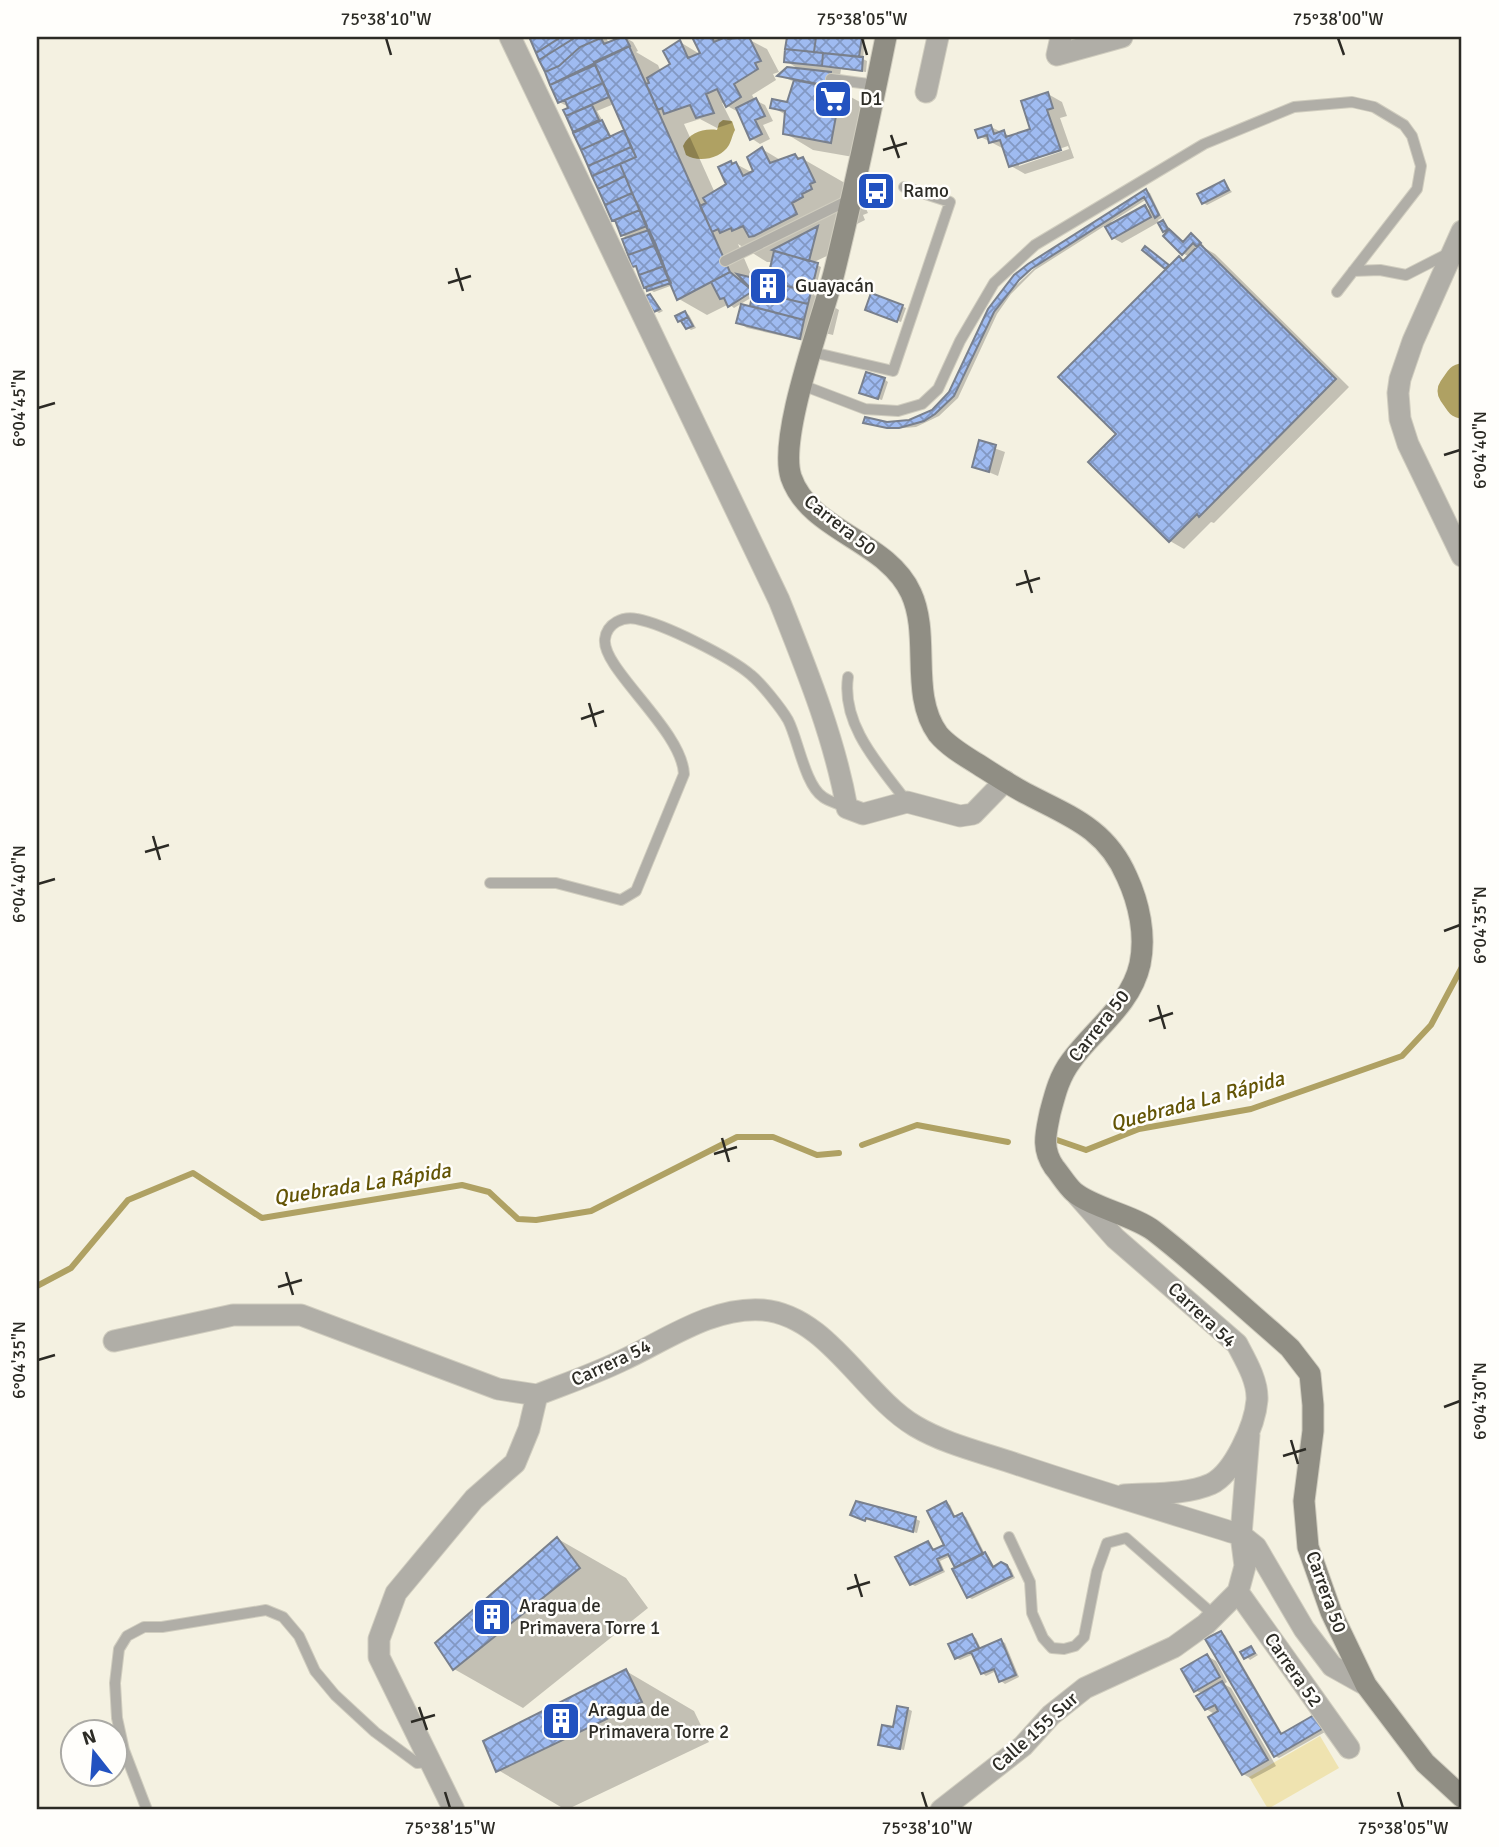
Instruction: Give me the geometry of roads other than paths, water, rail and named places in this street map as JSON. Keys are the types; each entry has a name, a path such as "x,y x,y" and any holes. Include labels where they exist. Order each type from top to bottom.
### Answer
{"main road":[{"name":"Carrera 50","path":"887,37 851,199 787,451 791,476 801,497 821,515 894,567 911,593 920,627 922,677 927,710 938,734 958,752 1005,781 1093,829 1110,847 1126,873 1139,906 1140,964 1126,999 1069,1063 1055,1090 1044,1136 1051,1163 1075,1193 1150,1227 1280,1339 1310,1374 1313,1431 1304,1501 1308,1546 1331,1612 1366,1685 1425,1763 1462,1797"}],"street":[{"path":"510,37 779,600 841,771 847,808 863,814 907,802 960,816 973,814 1005,781"},
{"path":"926,92 938,37"},
{"path":"1059,46 1122,37"},
{"path":"1462,231 1413,341 1400,379 1400,419 1413,456 1462,556"},
{"name":"Carrera 54","path":"1075,1193 1115,1238 1237,1344 1250,1368 1257,1398 1249,1435 1235,1460 1213,1483 1188,1490 1112,1496"},
{"name":"Carrera 54","path":"537,1395 622,1361 678,1331 737,1311 763,1310 790,1316 812,1330 901,1418 930,1435 1112,1496 1241,1535"},
{"path":"114,1341 233,1315 301,1315 498,1389 537,1395 529,1429 515,1463 474,1499 396,1593 379,1639 379,1657 454,1810"},
{"path":"1238,1592 1245,1566 1241,1535 1249,1435"},
{"path":"1241,1535 1256,1547 1304,1629 1332,1666 1366,1685"},
{"name":"Calle 155 Sur","path":"941,1810 1023,1746 1051,1715 1085,1688 1174,1647 1216,1616 1238,1592"},
{"name":"Carrera 52","path":"1238,1592 1349,1748"}],"lane":[{"path":"831,79 876,85"},
{"path":"802,385 865,409 898,411 922,404 939,389 960,341 994,283 1035,245 1204,144 1294,107 1352,102 1374,107 1404,125 1412,136 1421,166 1417,189 1337,292"},
{"path":"812,352 893,371 950,202 904,187"},
{"path":"725,261 851,199"},
{"path":"1353,271 1380,270 1406,275 1454,251"},
{"path":"490,883 556,883 621,901 636,891 684,774 683,761 652,712 609,658 604,641 607,630 613,623 630,618 649,621 704,646 751,675 788,720 807,771 821,796 847,808"},
{"path":"848,677 845,695 862,740 907,802"},
{"path":"1009,1537 1030,1582 1032,1613 1043,1638 1052,1648 1075,1646 1084,1637 1097,1571 1107,1543 1116,1539 1126,1538 1216,1616"},
{"path":"147,1810 124,1750 117,1718 115,1683 119,1649 127,1636 144,1627 162,1627 266,1610 283,1618 299,1636 315,1671 335,1695 374,1732 417,1763 431,1762"}],"waterway":[{"path":"1462,381 1455,391 1462,401"},
{"name":"Quebrada La Rápida","path":"1057,1140 1086,1150 1139,1129 1251,1109 1402,1056 1431,1025 1462,967"},
{"name":"Quebrada La Rápida","path":"862,1145 917,1125 1008,1142"},
{"name":"Quebrada La Rápida","path":"37,1286 71,1268 128,1200 193,1173 262,1218 462,1185 489,1192 518,1219 536,1220 591,1211 737,1137 773,1137 817,1155 839,1153"}],"place":[{"name":"D1","path":"833,99"},
{"name":"Ramo","path":"876,191"},
{"name":"Guayacán","path":"768,286"},
{"name":"Aragua de Primavera Torre 1","path":"492,1617"},
{"name":"Aragua de Primavera Torre 2","path":"561,1721"}]}
